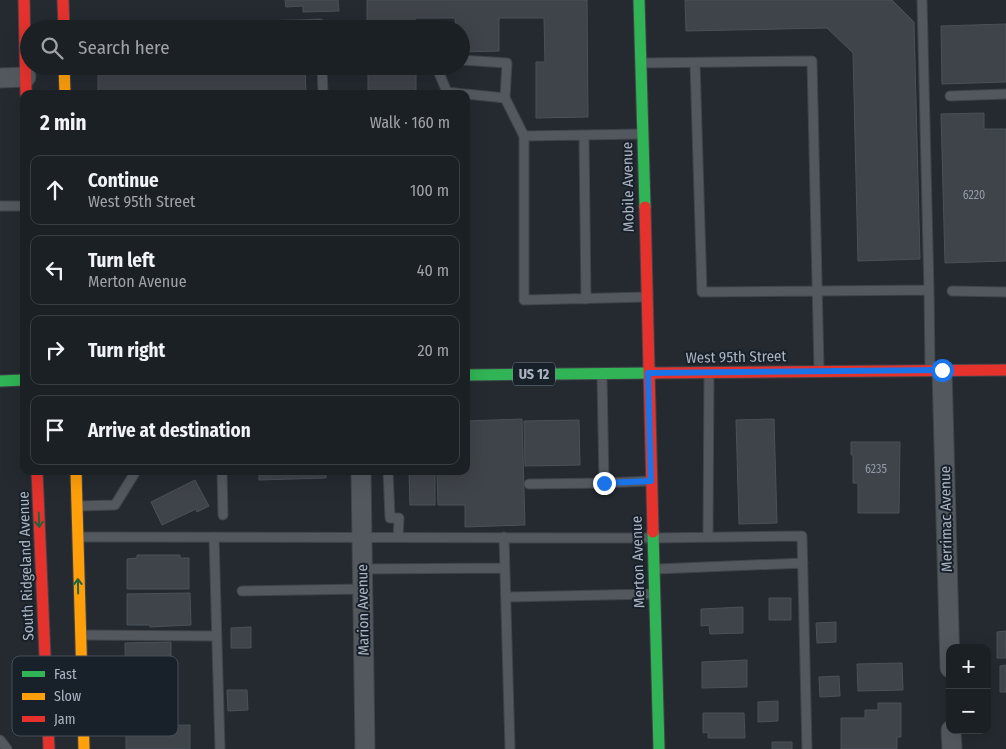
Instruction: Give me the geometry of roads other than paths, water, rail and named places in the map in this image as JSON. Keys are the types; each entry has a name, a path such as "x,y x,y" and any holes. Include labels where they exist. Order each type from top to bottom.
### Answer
{"main road":[{"path":"24,0 24,20"},
{"path":"63,0 64,20"},
{"name":"Mobile Avenue","path":"639,0 648,373"},
{"path":"64,75 65,90"},
{"name":"West 95th Street","path":"470,375 1006,370"},
{"name":"Merton Avenue","path":"648,373 659,749"},
{"path":"0,381 20,380"},
{"name":"South Ridgeland Avenue","path":"37,475 45,656"},
{"path":"76,475 80,656"},
{"name":"South Ridgeland Avenue","path":"48,736 49,749"},
{"path":"83,736 84,749"}],"street":[{"path":"0,78 26,86"},
{"name":"Merrimac Avenue","path":"936,370 949,644"},
{"name":"Marion Avenue","path":"361,475 365,749"},
{"path":"951,734 952,749"}],"lane":[{"path":"922,0 930,290 936,370"},
{"path":"470,61 507,63 505,98 524,136 524,300 646,297"},
{"path":"640,63 812,61 819,372"},
{"path":"695,63 702,292 930,290"},
{"path":"322,75 323,90"},
{"path":"440,75 446,90"},
{"path":"470,94 505,98"},
{"path":"950,96 1006,94"},
{"path":"524,136 642,134"},
{"path":"584,136 586,298"},
{"path":"0,206 20,206"},
{"path":"952,291 1006,292"},
{"path":"708,537 709,373"},
{"path":"602,374 604,483"},
{"path":"76,506 115,505 134,475"},
{"path":"222,475 223,515"},
{"path":"388,475 390,518 399,518 398,538"},
{"path":"529,484 651,481"},
{"path":"77,537 653,538 802,536 807,749"},
{"path":"214,537 220,749"},
{"path":"504,538 510,749"},
{"path":"654,569 803,563"},
{"path":"362,569 505,568"},
{"path":"242,591 363,589"},
{"path":"506,597 654,594"},
{"path":"79,635 217,636"},
{"path":"0,740 7,749"}]}
